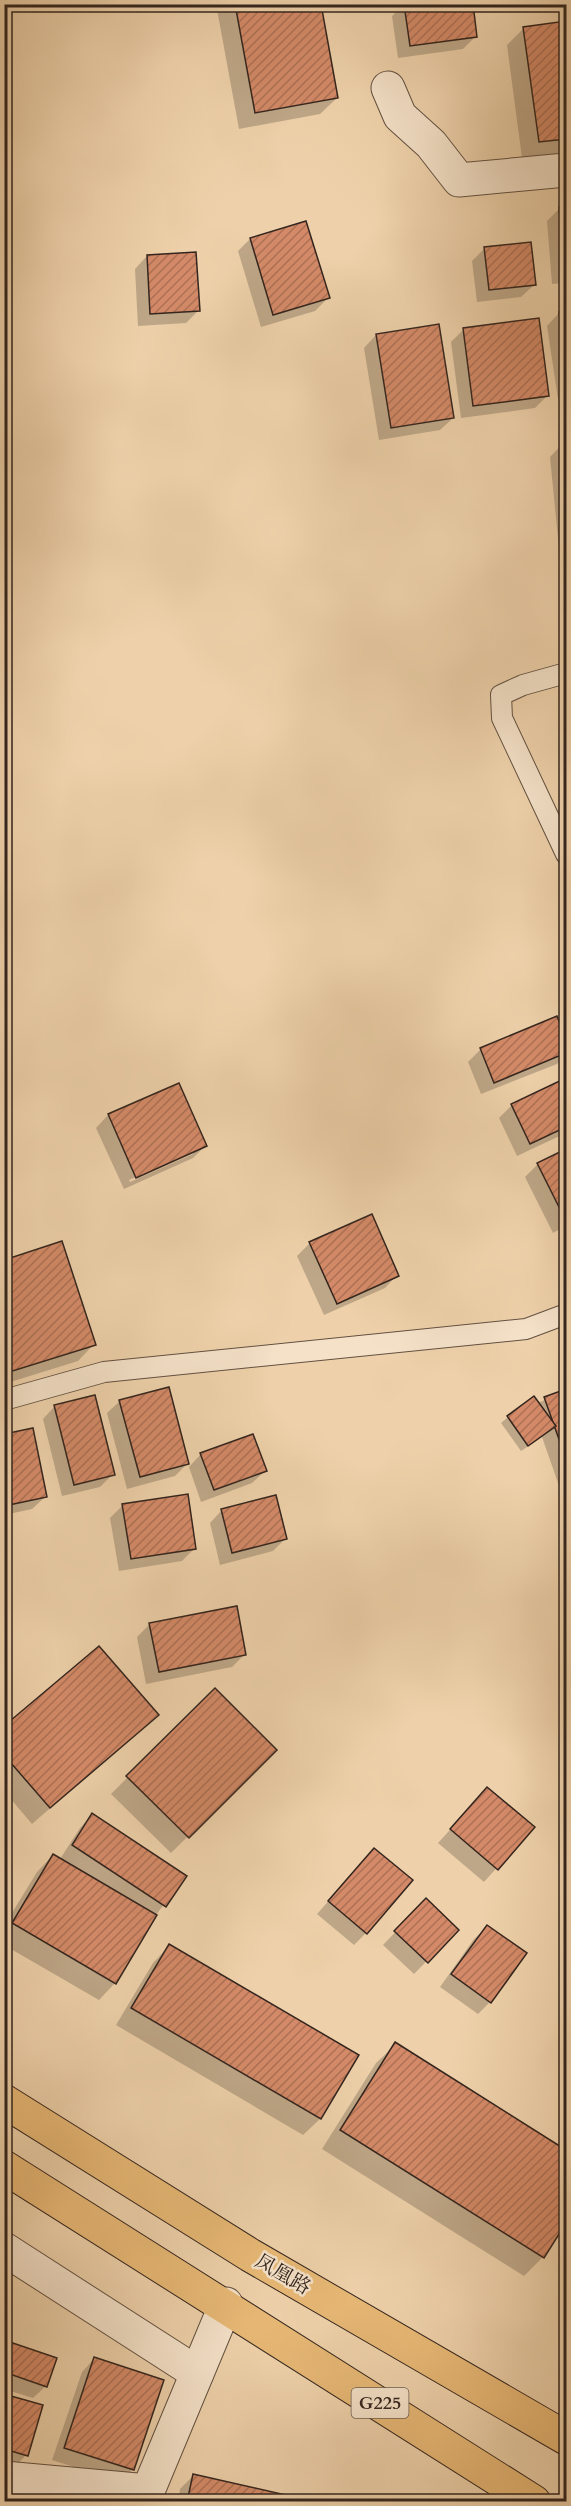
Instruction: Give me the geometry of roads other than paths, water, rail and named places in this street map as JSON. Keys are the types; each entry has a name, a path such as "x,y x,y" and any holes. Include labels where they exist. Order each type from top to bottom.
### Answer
{"highway":[{"name":"凤凰路","path":"4,2101 250,2255 567,2438"},
{"name":"G225","path":"4,2167 226,2304 534,2502"}],"street":[{"path":"388,87 400,116 431,144 459,180 567,170"},
{"path":"4,2249 197,2373"},
{"path":"4,2478 148,2491 226,2304"}],"lane":[{"path":"567,673 523,685 501,695 502,718 567,854"},
{"path":"4,1400 104,1372 526,1329 567,1314"}]}
